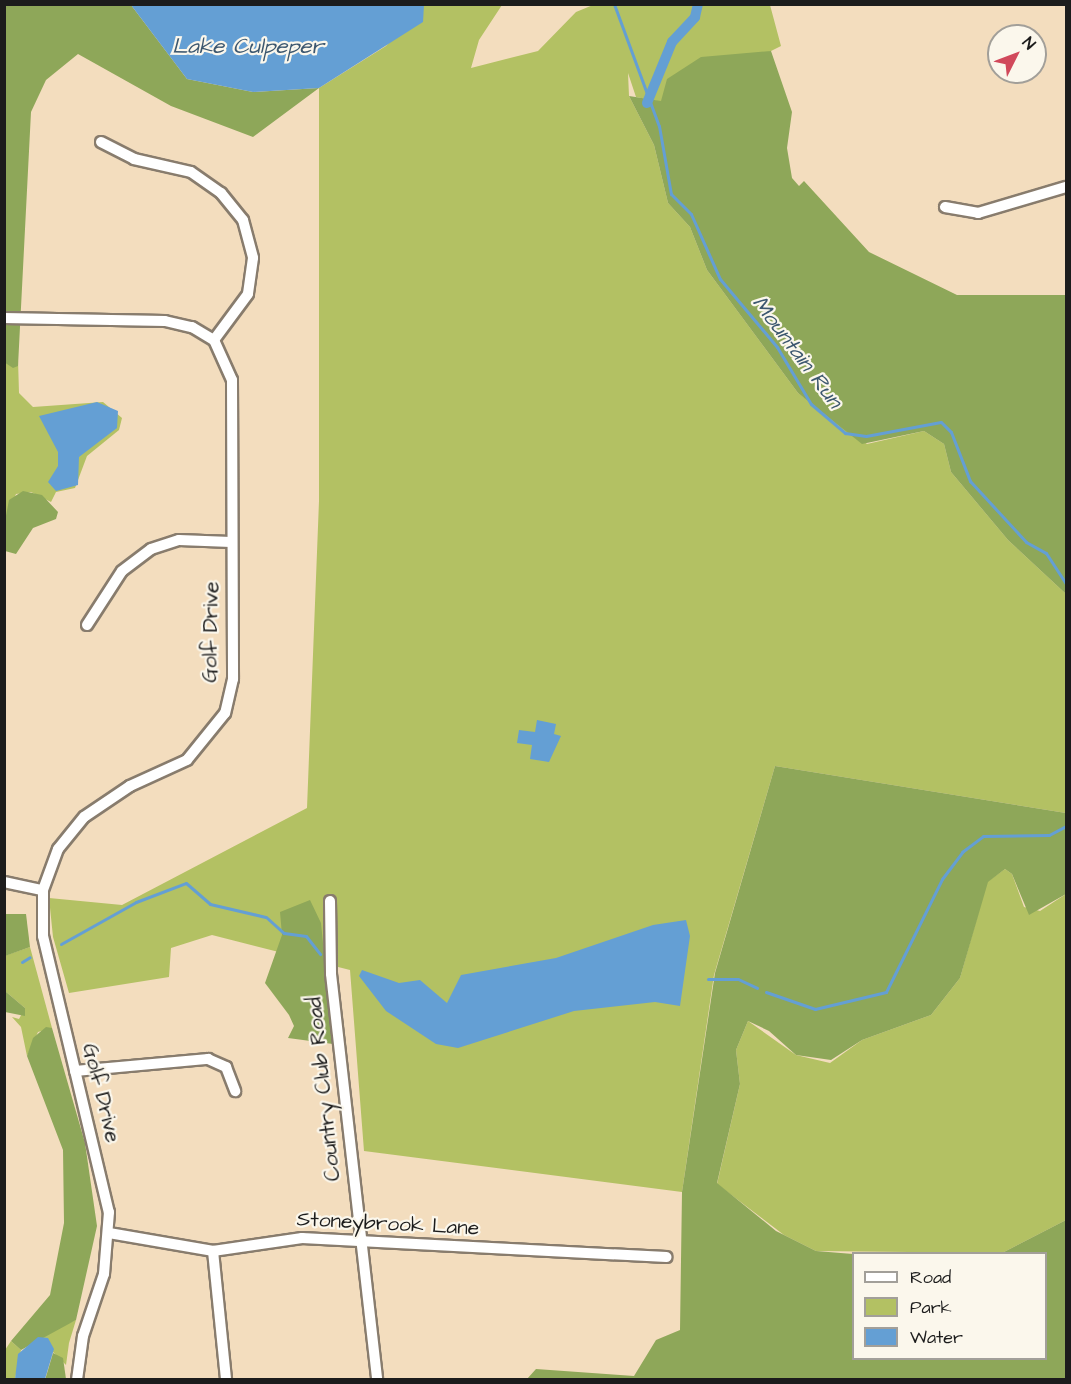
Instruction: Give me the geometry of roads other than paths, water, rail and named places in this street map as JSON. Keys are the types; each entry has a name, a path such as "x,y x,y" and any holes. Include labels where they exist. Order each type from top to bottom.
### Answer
{"street":[{"path":"4,318 28,316 165,321 192,327 214,340 248,294 253,258 243,220 221,193 192,172 134,159 100,142"},
{"path":"945,207 978,213 1066,187"},
{"name":"Golf Drive","path":"77,1380 109,1233 102,1176 43,936 43,890 58,849 84,817 130,786 187,760 225,712 234,679 231,542 232,380 214,340"},
{"path":"87,625 122,571 151,549 179,540 231,542"},
{"path":"4,882 43,890"},
{"name":"Country Club Road","path":"330,902 331,974 376,1380"},
{"path":"75,1071 208,1059 226,1067 236,1091"},
{"name":"Stoneybrook Lane","path":"109,1233 213,1251 283,1239 667,1257"},
{"path":"213,1251 226,1380"}],"water":[{"name":"Lake Culpeper","path":"131,5 424,5 423,22 319,88 253,92 187,79"},
{"path":"97,402 118,411 117,428 79,457 78,485 56,491 48,482 58,466 58,452 39,416"},
{"path":"537,720 556,724 554,734 561,736 549,762 530,759 532,745 517,743 519,730 535,732"},
{"path":"686,920 690,936 680,1006 655,1002 574,1011 458,1048 436,1044 386,1011 359,976 362,970 399,983 420,980 447,1003 461,975 556,958 653,925"},
{"path":"38,1337 48,1338 54,1349 45,1379 15,1379 18,1354"}],"waterway":[{"name":"Mountain Run","path":"614,4 659,126 671,194 691,214 720,279 777,347 811,404 845,433 866,436 941,422 951,432 970,481 1026,542 1046,553 1066,584"},
{"path":"647,103 672,42 695,17 698,4"},
{"path":"766,992 815,1009 886,992 942,879 962,852 983,836 1049,835 1066,826"},
{"path":"61,944 136,902 186,883 210,904 266,917 284,933 306,936 320,954"},
{"path":"22,962 30,957"},
{"path":"708,979 738,979 757,988"}]}
